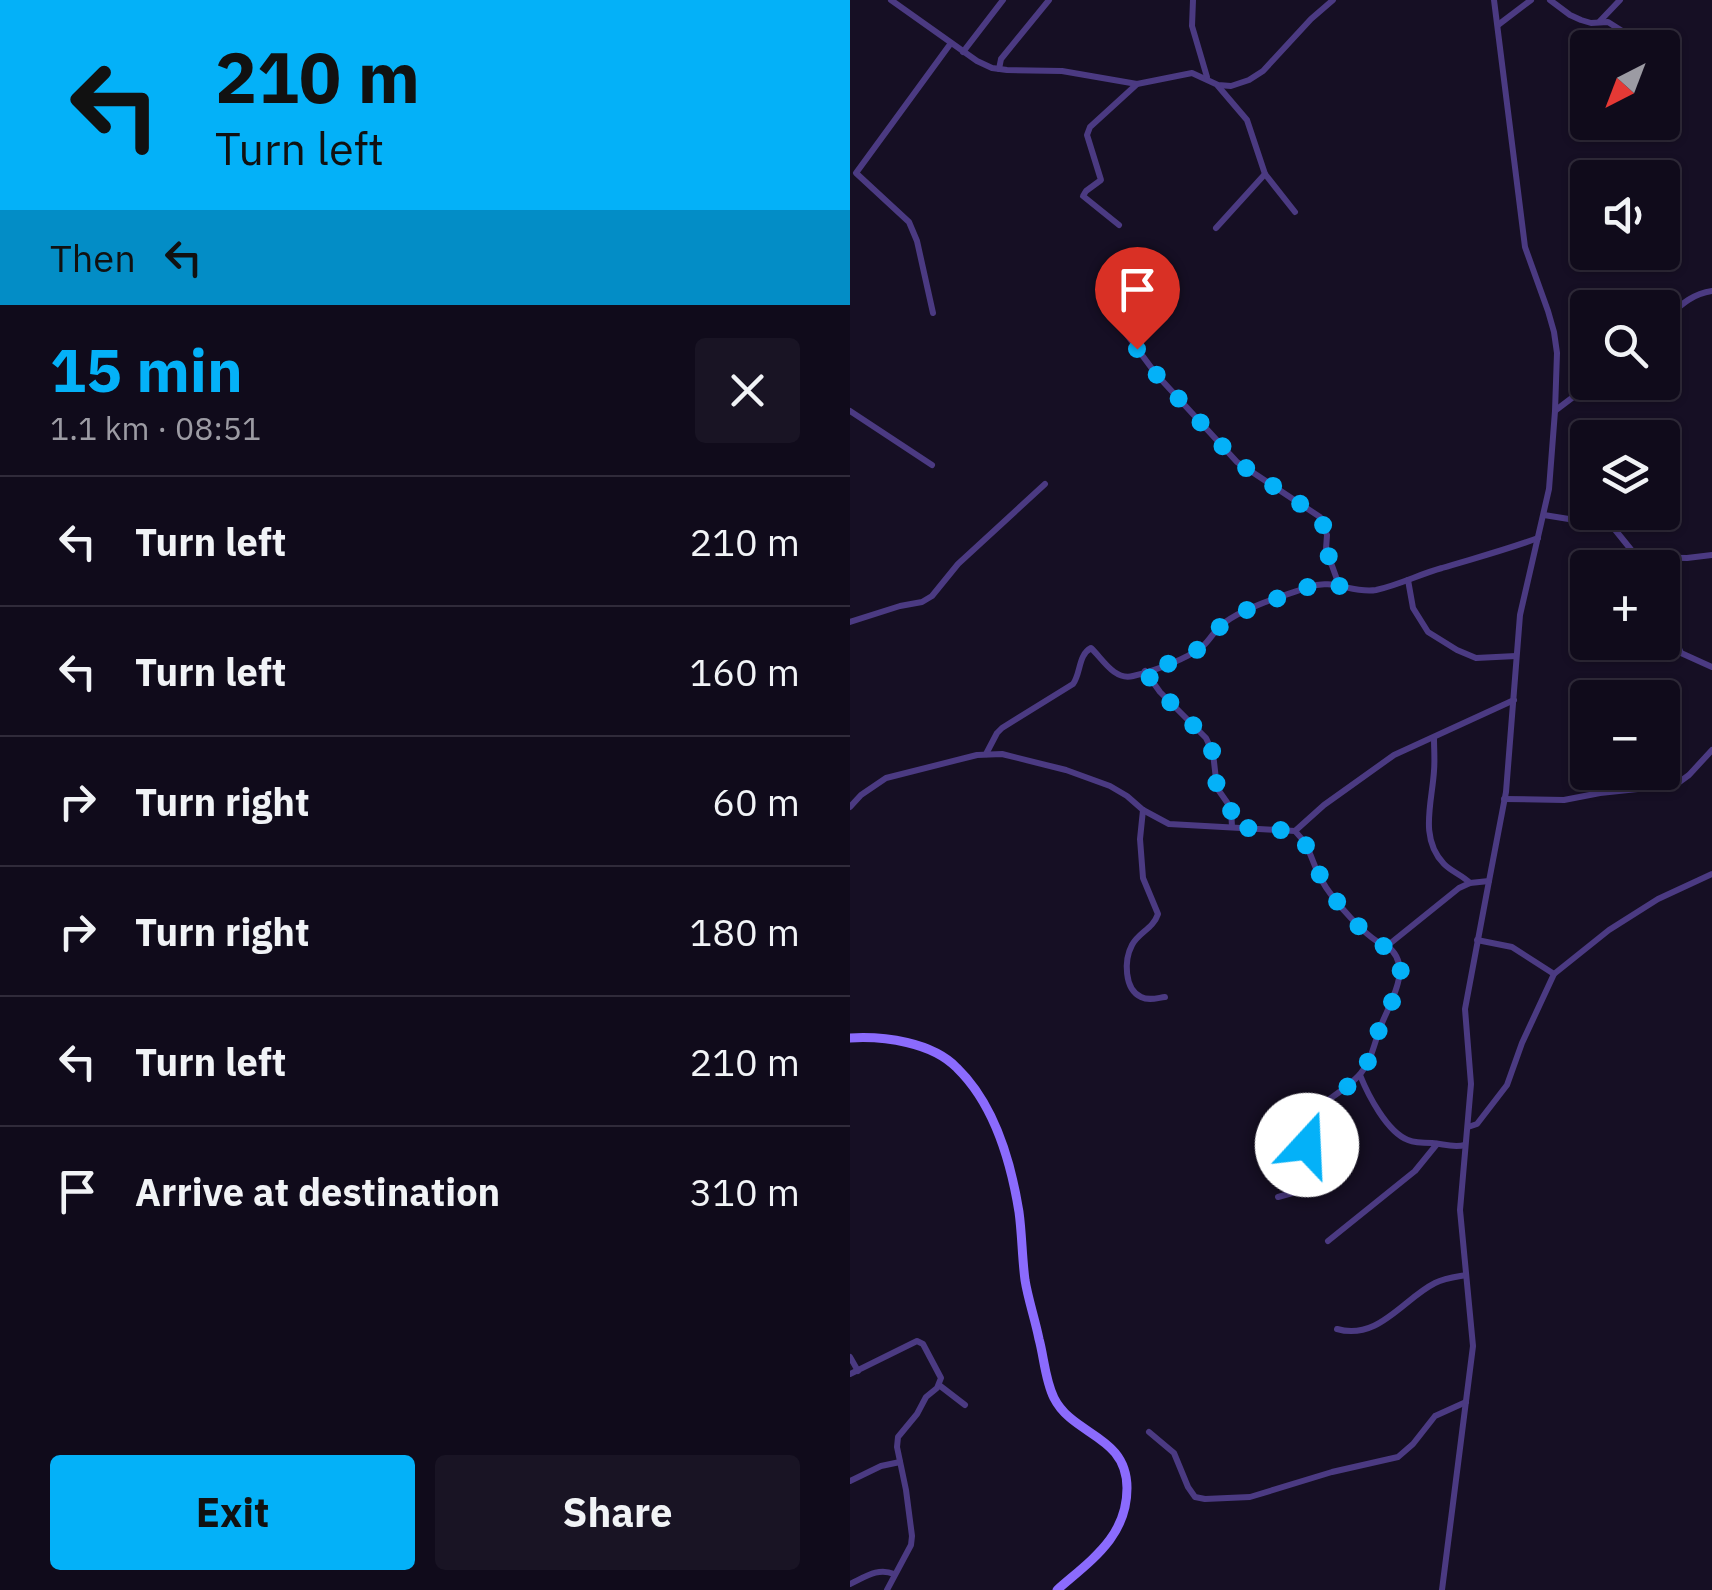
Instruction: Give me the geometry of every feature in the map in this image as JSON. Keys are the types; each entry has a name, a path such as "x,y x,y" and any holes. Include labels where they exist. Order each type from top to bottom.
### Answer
{"main road":[{"path":"850,1038 924,1048 956,1066 978,1092 999,1138 1013,1179 1026,1280 1054,1398 1067,1416 1112,1447 1120,1460 1127,1488 1122,1520 1114,1536 1058,1590"}],"street":[{"path":"891,0 977,61 999,69 1062,71 1137,84 1192,73 1207,78 1248,120 1265,174 1295,212"},
{"path":"963,52 1003,0"},
{"path":"999,69 1001,59 1049,0"},
{"path":"1193,0 1194,41 1207,78"},
{"path":"1218,85 1231,86 1257,76 1334,0"},
{"path":"1442,1590 1472,1346 1460,1210 1470,1073 1465,1009 1504,799 1523,597 1544,515 1555,411 1554,332 1525,247 1494,0"},
{"path":"1498,25 1531,0"},
{"path":"1550,0 1570,16 1608,22 1620,30"},
{"path":"1600,21 1620,0"},
{"path":"933,313 909,222 856,172 951,44"},
{"path":"1119,225 1083,196 1101,180 1087,135 1090,126 1137,84"},
{"path":"1216,228 1265,174"},
{"path":"1680,306 1702,292 1712,291"},
{"path":"1119,324 1156,374 1237,462 1320,517 1327,535 1326,549 1340,586"},
{"path":"1555,411 1570,400"},
{"path":"850,411 932,465"},
{"path":"850,622 932,596 958,564 1045,484"},
{"path":"1544,515 1612,526 1631,550"},
{"path":"986,754 1002,728 1074,684 1086,650 1091,648 1126,677 1186,658 1224,622 1313,585 1374,590 1539,537"},
{"path":"1680,558 1712,554"},
{"path":"1408,580 1413,608 1428,632 1476,658 1516,656"},
{"path":"1680,649 1712,667"},
{"path":"1145,671 1160,692 1206,738 1213,753 1217,788 1231,808 1232,827"},
{"path":"1295,831 1324,804 1394,755 1514,700"},
{"path":"1434,738 1428,812 1430,842 1445,865 1470,883"},
{"path":"1504,799 1564,800 1666,786 1678,783 1712,750"},
{"path":"850,807 886,778 986,754 1002,754 1066,770 1119,791 1170,824 1295,831 1310,848 1329,892 1376,942 1394,952 1400,969 1372,1054 1360,1075 1303,1121 1306,1172 1296,1192 1278,1198"},
{"path":"1705,758 1712,767"},
{"path":"1143,810 1143,878 1158,914 1154,926 1130,948 1128,981 1143,999 1165,996"},
{"path":"1468,1127 1477,1124 1507,1084 1554,974 1609,930 1658,898 1712,874"},
{"path":"1387,946 1452,892 1470,883 1489,880"},
{"path":"1477,940 1512,947 1554,974"},
{"path":"1360,1075 1366,1091 1394,1131 1408,1140 1465,1145"},
{"path":"1328,1241 1414,1171 1437,1144"},
{"path":"1338,1328 1346,1331 1375,1326 1433,1284 1466,1275"},
{"path":"850,1357 854,1372 917,1340 940,1373 940,1385 926,1397 898,1436 912,1536 907,1554 887,1590"},
{"path":"940,1385 966,1405"},
{"path":"1149,1432 1174,1454 1195,1497 1250,1496 1398,1458 1435,1416 1466,1402"},
{"path":"850,1480 900,1462"},
{"path":"850,1584 884,1570 894,1574"}],"route":[{"path":"1137,349 1237,462 1320,517 1327,535 1326,549 1340,586 1313,585 1244,611 1224,622 1186,658 1145,671 1160,692 1206,738 1213,753 1217,788 1231,808 1232,827 1295,831 1310,848 1329,892 1376,942 1387,946 1398,959 1398,984 1372,1054 1360,1075 1303,1121 1307,1145"}]}
